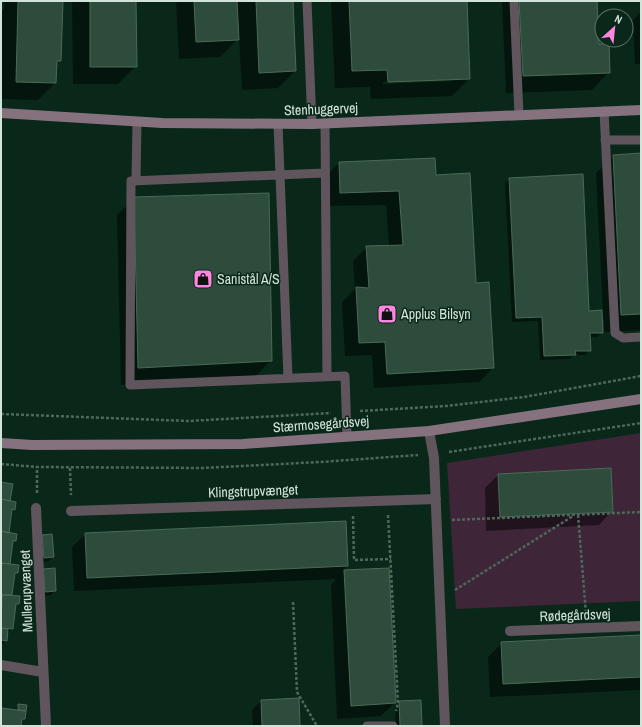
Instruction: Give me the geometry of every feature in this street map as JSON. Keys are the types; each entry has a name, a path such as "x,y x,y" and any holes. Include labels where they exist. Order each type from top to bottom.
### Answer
{"street":[{"name":"Stenhuggervej","path":"1,113 162,123 325,124 519,114 641,110"},
{"name":"Stærmosegårdsvej","path":"1,443 32,445 243,444 429,431 641,399"},
{"path":"429,431 434,458 446,726"},
{"name":"Klingstrupvænget","path":"72,511 436,499"},
{"name":"Mullerupvænget","path":"36,508 46,726"},
{"name":"Rødegårdsvej","path":"510,631 641,626"},
{"path":"1,665 43,672"}],"lane":[{"path":"307,1 312,124"},
{"path":"514,1 519,114"},
{"path":"604,111 615,333 624,338 641,337"},
{"path":"136,180 137,122"},
{"path":"278,124 288,378"},
{"path":"325,124 324,173 327,376"},
{"path":"605,140 641,140"},
{"path":"324,173 131,181 130,385 345,376 347,436"},
{"path":"366,726 393,726"}],"path":[{"path":"1,414 189,421 346,412 446,406 524,397 641,376"},
{"path":"36,508 37,467"},
{"path":"70,468 72,511"},
{"path":"388,500 398,703"},
{"path":"353,502 354,560 391,559"},
{"path":"458,520 641,512"},
{"path":"440,596 453,591 576,515"},
{"path":"576,515 587,628"},
{"path":"293,602 297,692 317,726"}],"shaded area":[{"path":"641,433 641,601 456,609 447,463"}],"building":[{"path":"18,1 63,1 61,61 57,61 56,83 16,82"},
{"path":"90,1 136,1 137,67 90,67"},
{"path":"194,1 237,1 239,40 196,42"},
{"path":"256,1 293,1 296,71 259,73"},
{"path":"349,1 467,1 470,79 388,82 387,70 352,71"},
{"path":"519,1 597,1 597,8 594,8 594,48 609,48 610,73 523,76"},
{"path":"641,153 641,314 621,315 613,155"},
{"path":"435,158 436,175 470,173 476,283 489,282 494,368 387,374 385,342 359,343 356,287 369,288 366,246 403,245 399,191 340,193 339,162"},
{"path":"583,174 589,311 602,310 603,333 590,333 591,351 575,351 576,355 544,356 542,317 516,318 509,178"},
{"name":"Sanistål A/S","path":"269,193 272,361 138,368 134,197"},
{"path":"611,468 613,512 500,517 498,474"},
{"path":"1,482 13,484 10,501 1,499"},
{"path":"1,499 16,502 15,510 12,509 9,533 1,531"},
{"path":"346,521 348,566 87,578 85,533"},
{"path":"1,531 17,534 16,541 13,541 10,564 1,563"},
{"path":"52,534 54,557 44,558 42,535"},
{"path":"1,563 19,565 18,573 15,573 12,595 1,596"},
{"path":"55,568 56,591 45,592 43,569"},
{"path":"389,568 396,703 351,706 344,570"},
{"path":"2,595 20,596 19,604 16,604 13,629 1,628"},
{"path":"1,628 8,629 7,641 1,640"},
{"path":"641,635 641,677 503,684 501,642"},
{"path":"299,698 300,726 262,726 261,700"},
{"path":"421,700 422,726 400,726 399,701"},
{"path":"18,704 27,705 26,711 18,710"},
{"path":"1,708 26,711 25,719 22,719 21,726 1,726"}],"place":[{"name":"Sanistål A/S","path":"203,279"},
{"name":"Applus Bilsyn","path":"387,314"}]}
